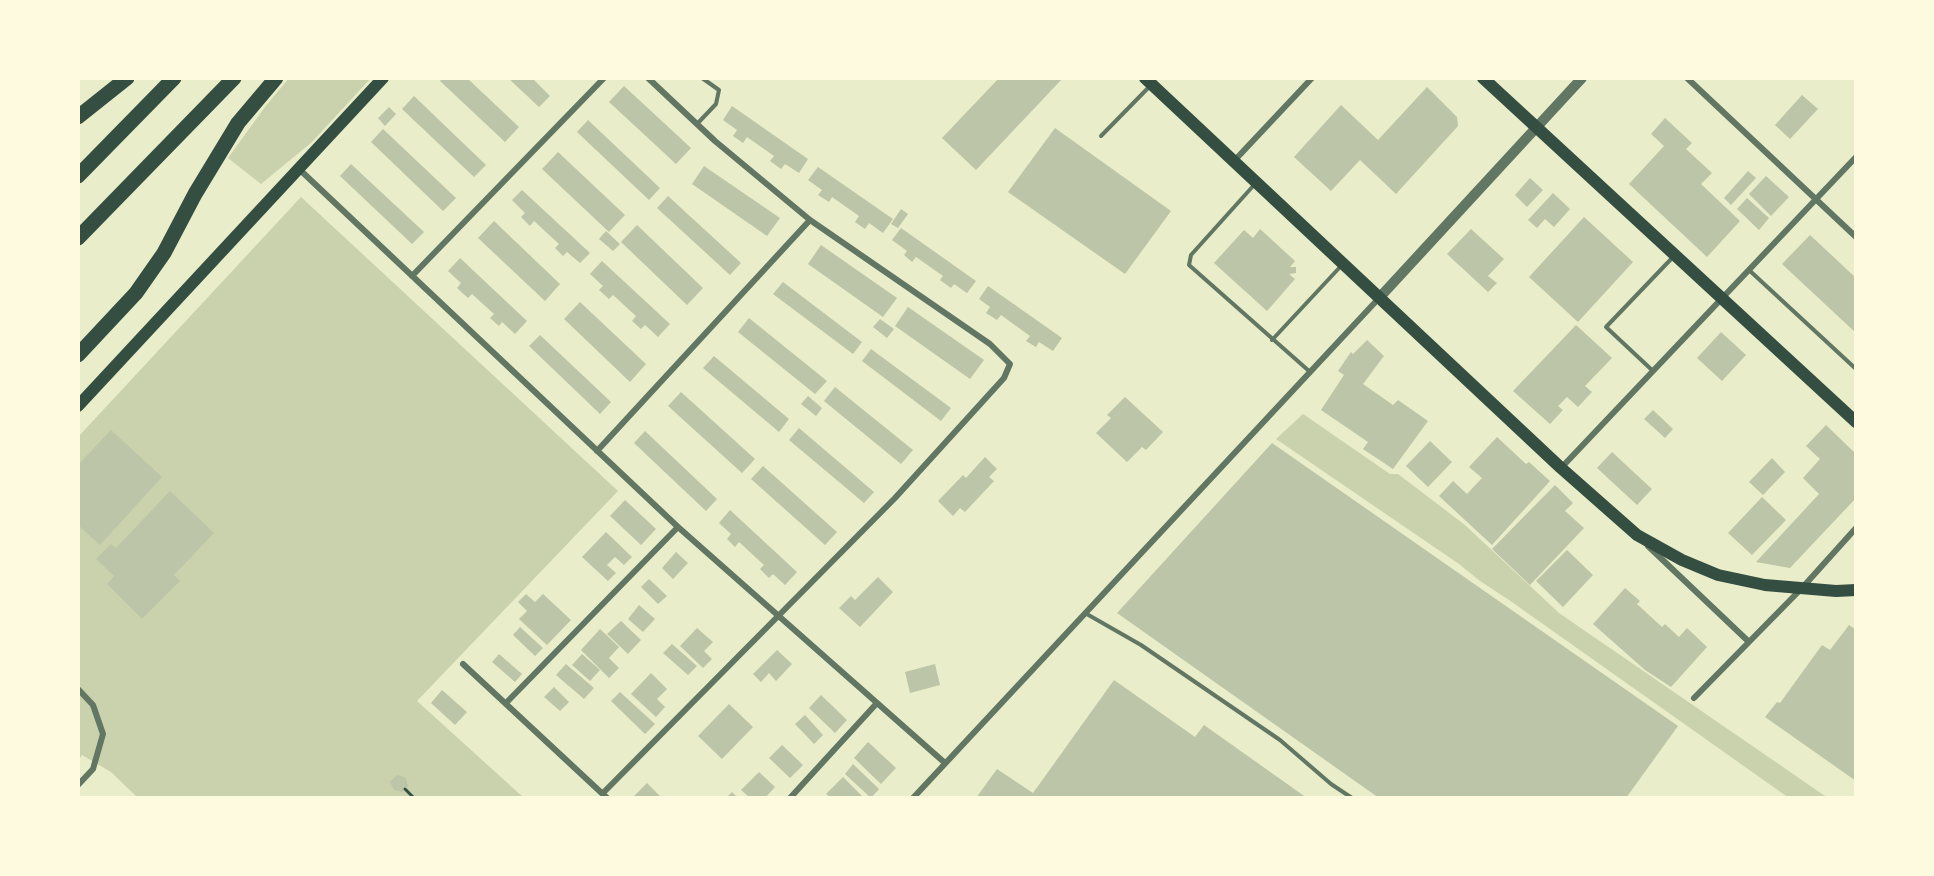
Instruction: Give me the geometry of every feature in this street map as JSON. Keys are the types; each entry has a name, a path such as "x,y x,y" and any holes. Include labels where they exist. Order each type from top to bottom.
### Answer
{"highway":[{"path":"78,117 127,78"},
{"path":"78,176 174,78"},
{"path":"78,238 234,78"},
{"path":"78,355 136,293 164,253 195,194 238,123 276,78"}],"main road":[{"path":"78,406 383,78"},
{"path":"1483,78 1856,423"},
{"path":"1148,81 1561,468 1637,535 1682,560 1718,575 1765,585 1836,591 1856,590"}],"street":[{"path":"412,276 604,78"},
{"path":"463,663 605,796 911,481 1005,378 1010,364 990,344 810,220 697,124 648,78"},
{"path":"1234,162 1312,78"},
{"path":"913,798 1582,78"},
{"path":"1687,78 1856,237"},
{"path":"1561,468 1856,157"},
{"path":"299,169 678,527 945,764"},
{"path":"597,451 810,220"},
{"path":"506,704 678,527"},
{"path":"1694,698 1802,588 1856,528"},
{"path":"1637,535 1748,641"},
{"path":"78,689 93,705 103,734 93,770 78,785"},
{"path":"790,798 877,703"}],"lane":[{"path":"697,124 716,104 719,90 702,78"},
{"path":"1101,136 1148,81"},
{"path":"1256,182 1191,255 1189,262 1191,269 1309,372"},
{"path":"1653,371 1606,327 1675,255"},
{"path":"1272,340 1344,263"},
{"path":"1749,270 1856,369"},
{"path":"1085,613 1141,645 1270,733 1331,784 1352,798"}],"path":[{"path":"405,789 414,798"}],"green space":[{"path":"289,78 371,78 312,142 261,184 228,158"},
{"path":"301,197 618,491 417,701 524,798 138,798 111,772 82,755 78,761 78,437"},
{"path":"1303,414 1390,474 1398,474 1465,525 1559,613 1828,798 1789,798 1459,564 1276,439"}],"building":[{"path":"443,78 467,78 519,127 505,142 440,81"},
{"path":"508,78 532,78 550,96 539,107"},
{"path":"999,78 1063,78 976,170 942,138"},
{"path":"624,86 691,148 676,164 609,102"},
{"path":"1427,87 1457,117 1458,126 1396,194 1360,160 1331,191 1294,157 1341,105 1378,140"},
{"path":"1802,95 1818,109 1790,139 1775,125"},
{"path":"414,96 486,165 474,177 402,109"},
{"path":"732,106 808,159 799,173 785,164 781,169 770,161 774,156 747,137 743,143 733,136 737,130 723,120"},
{"path":"389,107 396,114 385,126 378,118"},
{"path":"1665,118 1692,143 1686,149 1712,173 1701,184 1740,221 1707,257 1629,184 1664,146 1651,134"},
{"path":"588,120 660,188 649,200 577,132"},
{"path":"1055,128 1171,211 1125,274 1008,192"},
{"path":"383,129 456,198 443,211 371,142"},
{"path":"558,152 625,215 609,232 542,169"},
{"path":"351,164 424,232 412,244 340,176"},
{"path":"704,166 780,218 767,236 692,184"},
{"path":"818,167 893,219 883,233 869,223 865,229 855,222 859,216 832,197 829,202 818,195 822,190 808,180"},
{"path":"1748,171 1756,178 1731,205 1724,198"},
{"path":"1766,176 1789,197 1771,216 1749,194"},
{"path":"1530,178 1543,190 1527,207 1515,195"},
{"path":"522,190 590,253 580,263 567,252 563,256 555,248 559,244 534,221 530,226 521,217 525,213 512,200"},
{"path":"1553,193 1570,209 1554,227 1545,219 1537,228 1528,220"},
{"path":"668,196 741,263 730,275 657,208"},
{"path":"1747,198 1769,218 1759,230 1737,209"},
{"path":"901,209 908,214 898,228 891,224"},
{"path":"1584,217 1633,262 1578,322 1529,277"},
{"path":"494,221 560,284 545,301 478,238"},
{"path":"637,225 703,288 687,305 621,242"},
{"path":"901,228 976,281 967,293 954,284 951,288 940,280 943,276 916,257 912,262 904,255 907,251 892,240"},
{"path":"1260,229 1295,261 1290,267 1296,267 1296,273 1289,274 1295,279 1267,311 1214,263 1244,230 1253,238"},
{"path":"1471,229 1504,259 1488,276 1497,283 1488,292 1447,254"},
{"path":"606,231 620,244 613,251 599,239"},
{"path":"1810,235 1856,278 1856,333 1782,264"},
{"path":"821,245 897,298 883,317 808,264"},
{"path":"460,258 527,321 515,334 502,322 499,326 490,318 494,314 472,294 468,298 457,288 461,283 448,271"},
{"path":"602,261 670,324 658,337 645,325 641,329 632,321 636,316 613,295 609,299 599,290 603,286 590,274"},
{"path":"783,282 862,342 853,354 773,294"},
{"path":"988,286 1062,338 1053,351 1039,342 1036,347 1026,341 1030,336 1001,315 997,320 986,313 990,307 979,299"},
{"path":"580,302 646,364 630,382 564,319"},
{"path":"908,307 984,360 970,379 895,326"},
{"path":"749,318 827,381 815,394 738,332"},
{"path":"880,319 894,329 887,338 873,327"},
{"path":"1576,325 1612,358 1585,386 1592,392 1578,407 1567,397 1558,406 1563,410 1550,424 1513,391"},
{"path":"1721,332 1746,355 1722,381 1697,358"},
{"path":"540,335 611,402 600,414 529,346"},
{"path":"1367,340 1384,356 1363,384 1393,405 1398,400 1428,421 1393,469 1363,449 1368,442 1321,410 1344,375 1338,371 1351,352 1353,354"},
{"path":"871,349 951,408 941,421 862,361"},
{"path":"714,356 789,419 779,432 703,368"},
{"path":"835,387 913,450 901,464 824,401"},
{"path":"681,392 755,459 742,473 668,406"},
{"path":"808,396 822,408 816,416 801,404"},
{"path":"1125,397 1163,432 1146,450 1142,447 1127,462 1096,433 1111,418 1107,415"},
{"path":"1653,410 1673,429 1665,438 1644,419"},
{"path":"1826,425 1856,454 1856,498 1790,568 1756,562 1819,494 1803,478 1820,459 1806,446"},
{"path":"799,428 874,492 864,503 789,440"},
{"path":"111,430 162,477 100,545 78,525 78,465"},
{"path":"645,431 717,499 706,511 634,443"},
{"path":"1497,437 1526,464 1529,462 1550,481 1492,545 1439,496 1453,481 1467,494 1482,478 1469,467"},
{"path":"1430,441 1452,462 1428,487 1406,466"},
{"path":"1272,443 1678,726 1626,798 1379,798 1117,613"},
{"path":"1612,452 1652,489 1637,505 1597,468"},
{"path":"985,457 997,469 989,477 994,481 965,512 960,508 953,516 938,501 963,475 966,478"},
{"path":"1772,458 1785,472 1763,495 1749,482"},
{"path":"763,466 837,532 825,545 751,479"},
{"path":"1555,485 1573,503 1565,511 1584,528 1530,585 1492,549"},
{"path":"170,491 214,533 174,575 180,581 142,619 107,584 114,576 96,559 111,544 116,548"},
{"path":"1762,497 1786,520 1752,555 1728,533"},
{"path":"625,500 656,529 641,545 610,516"},
{"path":"730,510 797,572 785,585 773,574 769,578 760,569 764,565 739,542 735,547 727,539 731,534 719,523"},
{"path":"606,532 632,557 624,565 615,557 607,565 616,573 608,581 582,557"},
{"path":"1567,550 1593,575 1563,607 1536,581"},
{"path":"676,552 688,563 673,579 662,568"},
{"path":"878,577 893,592 860,627 839,608 851,596 855,600"},
{"path":"649,579 667,596 658,604 641,587"},
{"path":"1625,588 1640,601 1637,604 1662,627 1665,624 1679,637 1687,628 1707,647 1671,687 1645,670 1593,624"},
{"path":"526,594 535,602 543,594 571,620 547,645 519,619 527,611 518,602"},
{"path":"639,605 655,619 643,632 628,619"},
{"path":"621,621 641,640 628,654 607,634"},
{"path":"1849,625 1856,630 1856,781 1765,717 1777,702 1780,703 1822,645 1830,650"},
{"path":"520,627 543,648 535,656 513,635"},
{"path":"697,628 713,642 704,651 712,659 703,668 680,646"},
{"path":"600,629 619,647 609,658 619,668 609,678 581,650"},
{"path":"672,644 697,666 688,675 663,653"},
{"path":"777,650 792,664 776,681 769,673 761,682 753,674"},
{"path":"499,654 522,674 515,682 492,662"},
{"path":"582,654 600,670 590,681 572,665"},
{"path":"566,664 594,688 584,699 556,675"},
{"path":"935,664 940,685 910,693 905,672"},
{"path":"651,673 667,689 657,699 665,707 656,717 631,694"},
{"path":"1114,680 1195,737 1204,725 1307,798 976,798 997,769 1033,793"},
{"path":"554,687 569,702 560,711 544,697"},
{"path":"442,690 467,712 455,725 431,703"},
{"path":"620,692 655,724 645,734 611,701"},
{"path":"821,695 847,720 835,733 809,708"},
{"path":"729,704 753,727 722,759 698,736"},
{"path":"805,715 823,735 814,744 795,724"},
{"path":"868,742 896,768 881,784 854,758"},
{"path":"782,745 803,765 790,778 769,758"},
{"path":"853,764 879,789 871,798 845,774"},
{"path":"759,772 775,787 765,798 750,798 741,790"},
{"path":"397,775 406,778 408,786 402,792 394,790 390,782"},
{"path":"843,777 862,798 831,798 826,794"},
{"path":"647,783 662,798 636,798 634,796"},
{"path":"732,792 738,798 726,798"}]}
